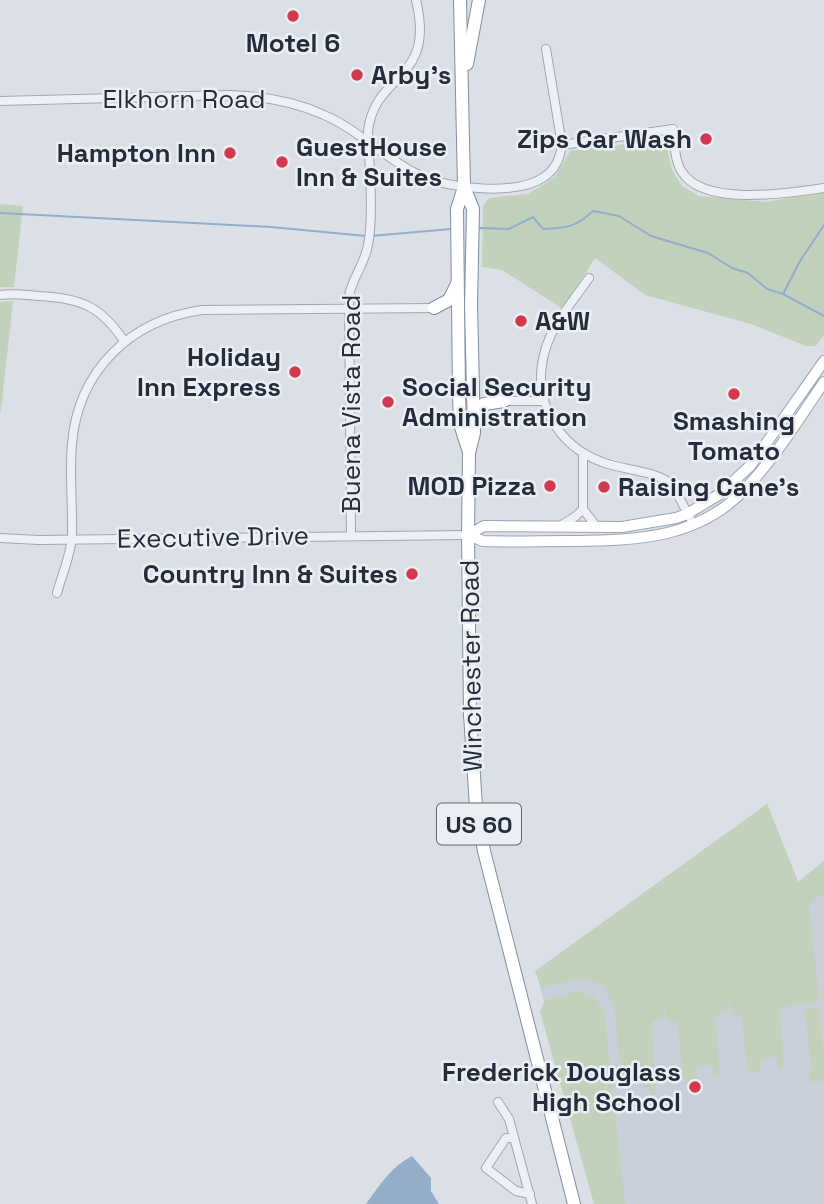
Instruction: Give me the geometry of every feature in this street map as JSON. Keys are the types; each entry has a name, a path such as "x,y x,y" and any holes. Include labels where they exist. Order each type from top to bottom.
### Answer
{"highway":[{"name":"Winchester Road","path":"460,0 464,187 457,209 460,424 469,453"},
{"path":"463,85 479,0"},
{"name":"Winchester Road","path":"464,187 473,209 474,433 469,453 468,535 470,714 476,807 484,851 573,1204"},
{"path":"434,308 449,300 458,282"},
{"path":"434,308 453,318 459,330"},
{"path":"472,372 485,392 504,398"},
{"path":"474,433 481,407 504,398"}],"main road":[{"path":"468,535 484,527 642,525 687,514 720,494 751,465 824,365"},
{"path":"468,535 483,541 618,541 659,536 693,525 726,506 747,487 824,382"}],"street":[{"name":"Buena Vista Road","path":"351,536 349,308 351,283 369,244 369,122 373,109 410,66 419,46 420,20 416,0"},
{"path":"546,49 562,145 673,129 681,170 691,184 704,189 766,196 824,188"},
{"name":"Elkhorn Road","path":"0,101 250,96 289,102 340,122 417,174 438,183 464,187 523,186 543,178 554,168 562,145"},
{"path":"589,278 549,340 542,364 543,398 557,430 583,455 620,469 664,479 675,491 693,525"},
{"path":"0,295 62,297 82,302 105,317 124,341"},
{"path":"57,593 72,538 71,447 79,406 100,367 124,341 154,323 184,312 220,309 434,308"},
{"path":"504,398 543,398"},
{"path":"583,455 583,509 596,526"},
{"path":"559,527 583,509"},
{"name":"Executive Drive","path":"0,538 468,535"},
{"path":"498,1102 509,1119 532,1204"},
{"path":"514,1138 506,1138 486,1168 516,1191 530,1194"}],"shaded area":[{"name":"Frederick Douglass High School","path":"767,804 798,882 824,861 824,1204 596,1204 536,971"}],"green space":[{"path":"665,139 672,170 682,186 699,196 766,202 824,191 824,335 816,346 806,346 751,324 645,295 595,258 563,309 502,270 482,267 483,206 489,198 528,194 555,177 570,151"},
{"path":"0,204 23,206 14,287 0,287"},
{"path":"13,301 2,401 0,416 0,302"},
{"path":"767,804 798,882 824,861 824,892 809,905 819,997 814,1004 780,1007 784,1069 778,1070 777,1057 760,1059 761,1072 748,1073 741,1014 732,1015 730,1003 727,1003 728,1013 716,1015 720,1076 714,1077 713,1065 697,1067 697,1079 691,1079 690,1085 684,1085 677,1021 668,1021 664,1009 664,1019 652,1021 653,1095 638,1076 621,1074 615,1014 605,986 585,978 541,987 535,971"},
{"path":"577,991 594,997 604,1011 625,1204 594,1204 540,1012 545,1000"},
{"path":"804,1009 819,1009 824,1081 810,1082 809,1074 812,1072"}],"water":[{"path":"412,1156 431,1178 431,1191 439,1204 366,1204 392,1171"}],"waterway":[{"path":"480,228 509,229 533,217 543,229 565,227 593,211 619,216 651,236 708,253 732,268 748,273 767,289 783,294 800,261 824,225"},
{"path":"0,213 271,227 366,236"},
{"path":"371,236 451,229"},
{"path":"783,294 824,316"}],"place":[{"name":"Motel 6","path":"293,16"},
{"name":"Arby's","path":"357,75"},
{"name":"Zips Car Wash","path":"706,139"},
{"name":"Hampton Inn","path":"230,153"},
{"name":"GuestHouse Inn & Suites","path":"282,162"},
{"name":"A&W","path":"521,321"},
{"name":"Holiday Inn Express","path":"295,372"},
{"name":"Smashing Tomato","path":"734,394"},
{"name":"Social Security Administration","path":"388,402"},
{"name":"MOD Pizza","path":"550,486"},
{"name":"Raising Cane's","path":"604,487"},
{"name":"Country Inn & Suites","path":"412,574"},
{"name":"Frederick Douglass High School","path":"695,1087"}]}
